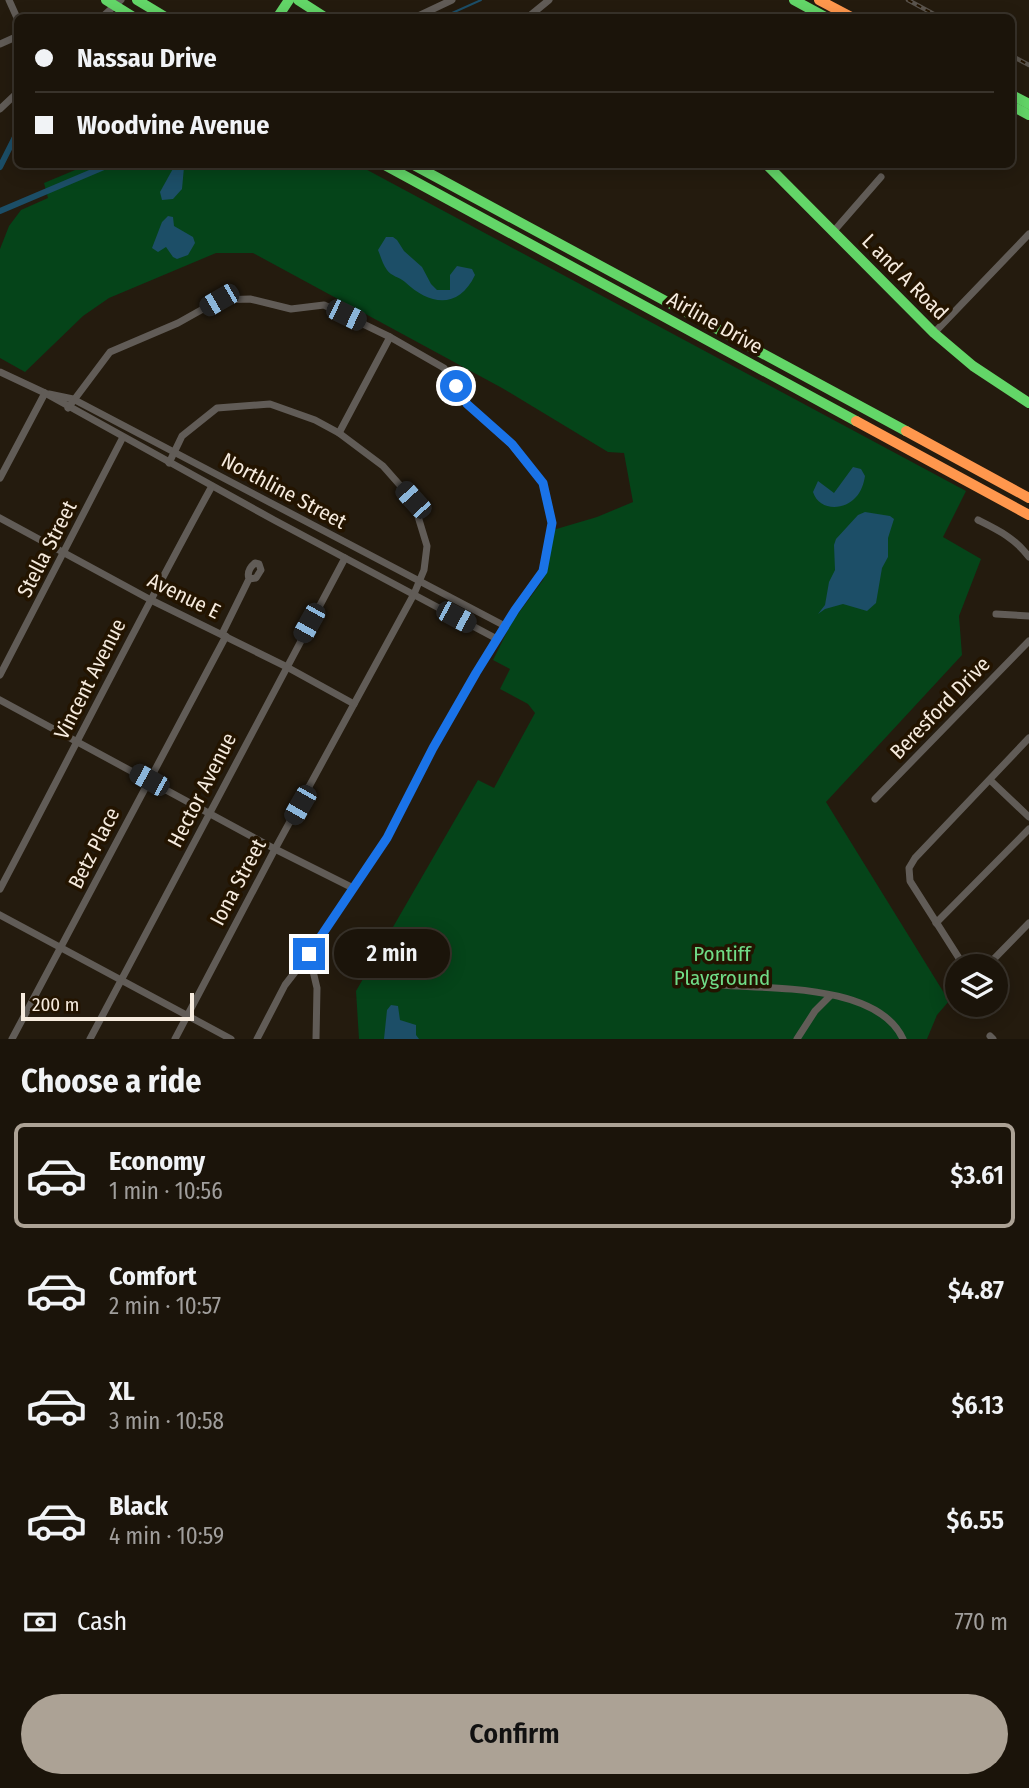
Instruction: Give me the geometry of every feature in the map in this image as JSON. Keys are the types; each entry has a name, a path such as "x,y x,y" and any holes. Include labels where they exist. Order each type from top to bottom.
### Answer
{"main road":[{"path":"137,0 162,14"},
{"path":"298,0 320,14"},
{"path":"794,0 820,14"},
{"path":"819,0 845,14"},
{"path":"114,2 130,14"},
{"name":"Airline Drive","path":"390,168 1029,515"},
{"name":"Airline Drive","path":"419,168 1029,498"},
{"name":"L and A Road","path":"770,168 934,333 973,366 1027,399"},
{"path":"603,285 610,272"},
{"path":"841,414 848,400"},
{"path":"951,473 958,459"}],"street":[{"path":"422,14 452,0"},
{"path":"532,14 549,0"},
{"path":"0,109 14,96"},
{"path":"833,232 881,177"},
{"path":"934,333 1029,234"},
{"path":"68,408 110,352 178,323 219,300 250,299 291,309 324,304 444,368 467,404 512,444 543,483 552,523 543,571 505,626 433,748 387,838 285,985 257,1039"},
{"path":"339,433 390,337"},
{"name":"Northline Street","path":"0,372 45,393 169,463 497,639"},
{"path":"0,478 45,393"},
{"name":"Northline Street","path":"45,393 73,399 505,626"},
{"name":"Iona Street","path":"169,463 183,436 217,408 270,404 315,420 339,433 383,466 413,500 427,546 424,570 414,594 275,849 176,1039"},
{"name":"Stella Street","path":"0,675 65,554 123,437"},
{"name":"Vincent Avenue","path":"0,889 129,638 212,486"},
{"name":"Avenue E","path":"0,518 151,600 285,666 354,704"},
{"path":"978,520 1002,531 1029,556"},
{"name":"Hector Avenue","path":"90,1039 211,813 285,666 345,558"},
{"name":"Betz Place","path":"12,1039 224,635 249,579"},
{"path":"996,614 1029,616"},
{"name":"Beresford Drive","path":"875,799 1029,641"},
{"path":"0,699 275,849 353,888"},
{"path":"956,954 910,881 910,867 915,858 1029,738"},
{"path":"990,780 1029,817"},
{"path":"936,923 1029,829"},
{"path":"0,915 231,1039"},
{"path":"999,954 1029,923"},
{"path":"309,954 317,988 316,1039"},
{"path":"720,985 815,992 860,1002 895,1025 903,1039"},
{"path":"797,1039 815,1011 830,996"}],"green space":[{"name":"Pontiff Playground","path":"80,168 364,168 966,491 943,537 981,559 959,616 962,655 826,802 945,995 945,1006 937,1015 927,1039 359,1039 356,991 478,780 494,788 535,713 528,704 500,689 510,669 493,660 512,622 543,580 553,530 597,517 633,502 624,453 608,452 502,388 253,253 216,253 109,298 83,316 25,372 0,358 0,249 9,226 21,210 48,198 44,183"}],"water":[{"path":"173,168 184,168 182,189 173,199 162,200 160,192"},
{"path":"168,216 173,217 174,226 193,237 195,243 188,255 177,259 166,247 158,252 152,248 162,222"},
{"path":"386,237 397,240 404,251 422,267 437,290 450,290 450,275 457,266 472,269 475,275 461,294 452,298 443,300 424,296 386,268 378,250"},
{"path":"853,467 861,469 865,476 859,493 851,502 832,507 816,498 813,492 818,481 834,493"},
{"path":"865,512 894,519 876,603 867,611 843,604 818,614 825,605 829,582 835,570 836,539 858,515"},
{"path":"391,1005 398,1006 400,1020 416,1025 419,1039 384,1039 387,1010"}],"waterway":[{"path":"450,14 481,0"},
{"path":"0,167 14,139"},
{"path":"0,211 102,168"}],"railway":[{"path":"908,0 934,14"},
{"path":"1015,58 1029,65"}],"traffic: fast":[{"path":"106,0 129,14"},
{"path":"137,0 160,14"},
{"path":"280,14 289,0"},
{"path":"298,0 320,14"},
{"path":"794,0 820,14"},
{"path":"1015,97 1029,104"},
{"path":"1015,108 1029,115"},
{"path":"390,168 856,421"},
{"path":"419,168 906,431"},
{"path":"770,168 934,333 973,366 1029,403"}],"traffic: slow":[{"path":"819,0 845,14"},
{"path":"856,421 1029,515"},
{"path":"906,431 1029,498"}],"route":[{"path":"309,954 387,838 433,748 476,673 543,571 552,523 543,483 512,444 467,404 456,386"}]}
